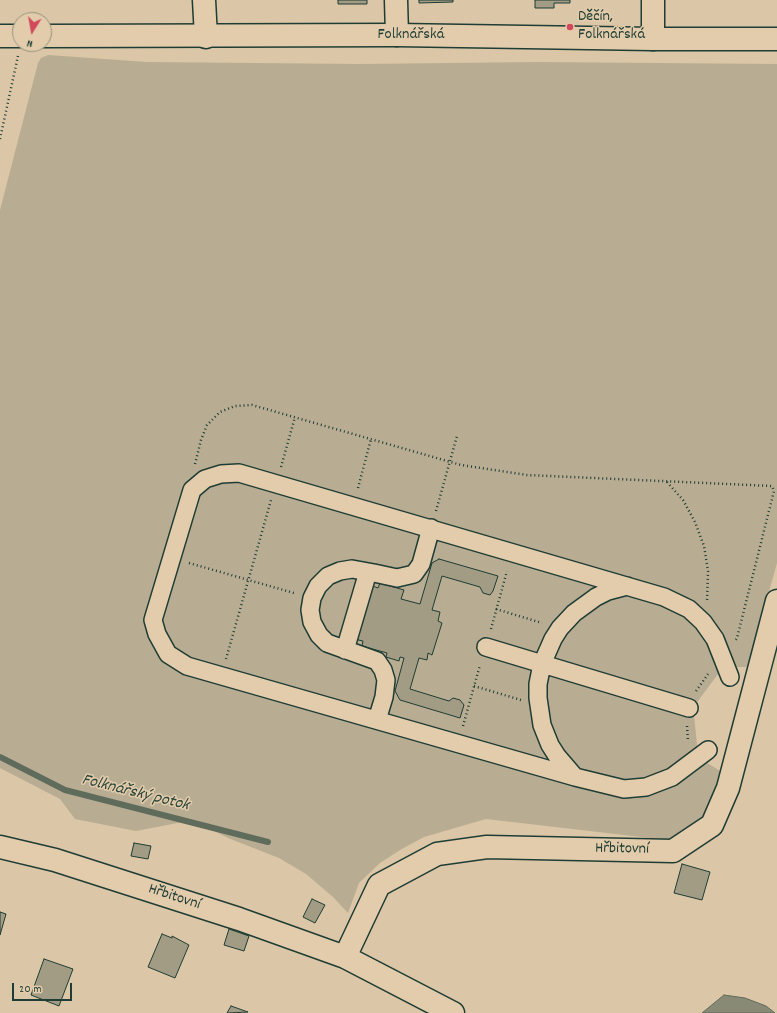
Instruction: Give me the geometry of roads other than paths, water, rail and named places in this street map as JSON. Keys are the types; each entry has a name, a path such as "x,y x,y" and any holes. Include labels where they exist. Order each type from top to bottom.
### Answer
{"street":[{"path":"204,0 206,37"},
{"path":"396,0 397,35"},
{"path":"653,0 653,39"},
{"name":"Folknářská","path":"52,36 206,37 397,35 653,39 777,39"},
{"path":"0,36 12,41"},
{"path":"708,750 672,777 646,787 624,789 575,777 187,666 168,654 157,634 153,620 192,490 205,480 221,474 239,473 664,597 689,609 703,622 715,639 730,677"},
{"path":"377,720 384,697 386,680 383,670 377,661 327,643 319,635 312,622 310,610 312,598 318,586 328,576 340,571 352,569 397,578 414,574 421,564 431,528"},
{"path":"345,650 368,572"},
{"path":"575,777 561,762 550,744 542,725 538,705 538,684 542,664 550,645 560,628 574,613 590,601 608,591 627,586"},
{"name":"Hřbitovní","path":"345,958 379,885 437,854 487,847 673,851 712,824 728,788 777,601"},
{"path":"486,647 689,708"},
{"name":"Hřbitovní","path":"0,847 55,860 239,919 345,958 453,1013"}],"waterway":[{"name":"Folknářský potok","path":"0,757 65,790 268,842"}],"place":[{"name":"Děčín, Folknářská","path":"570,27"}]}
